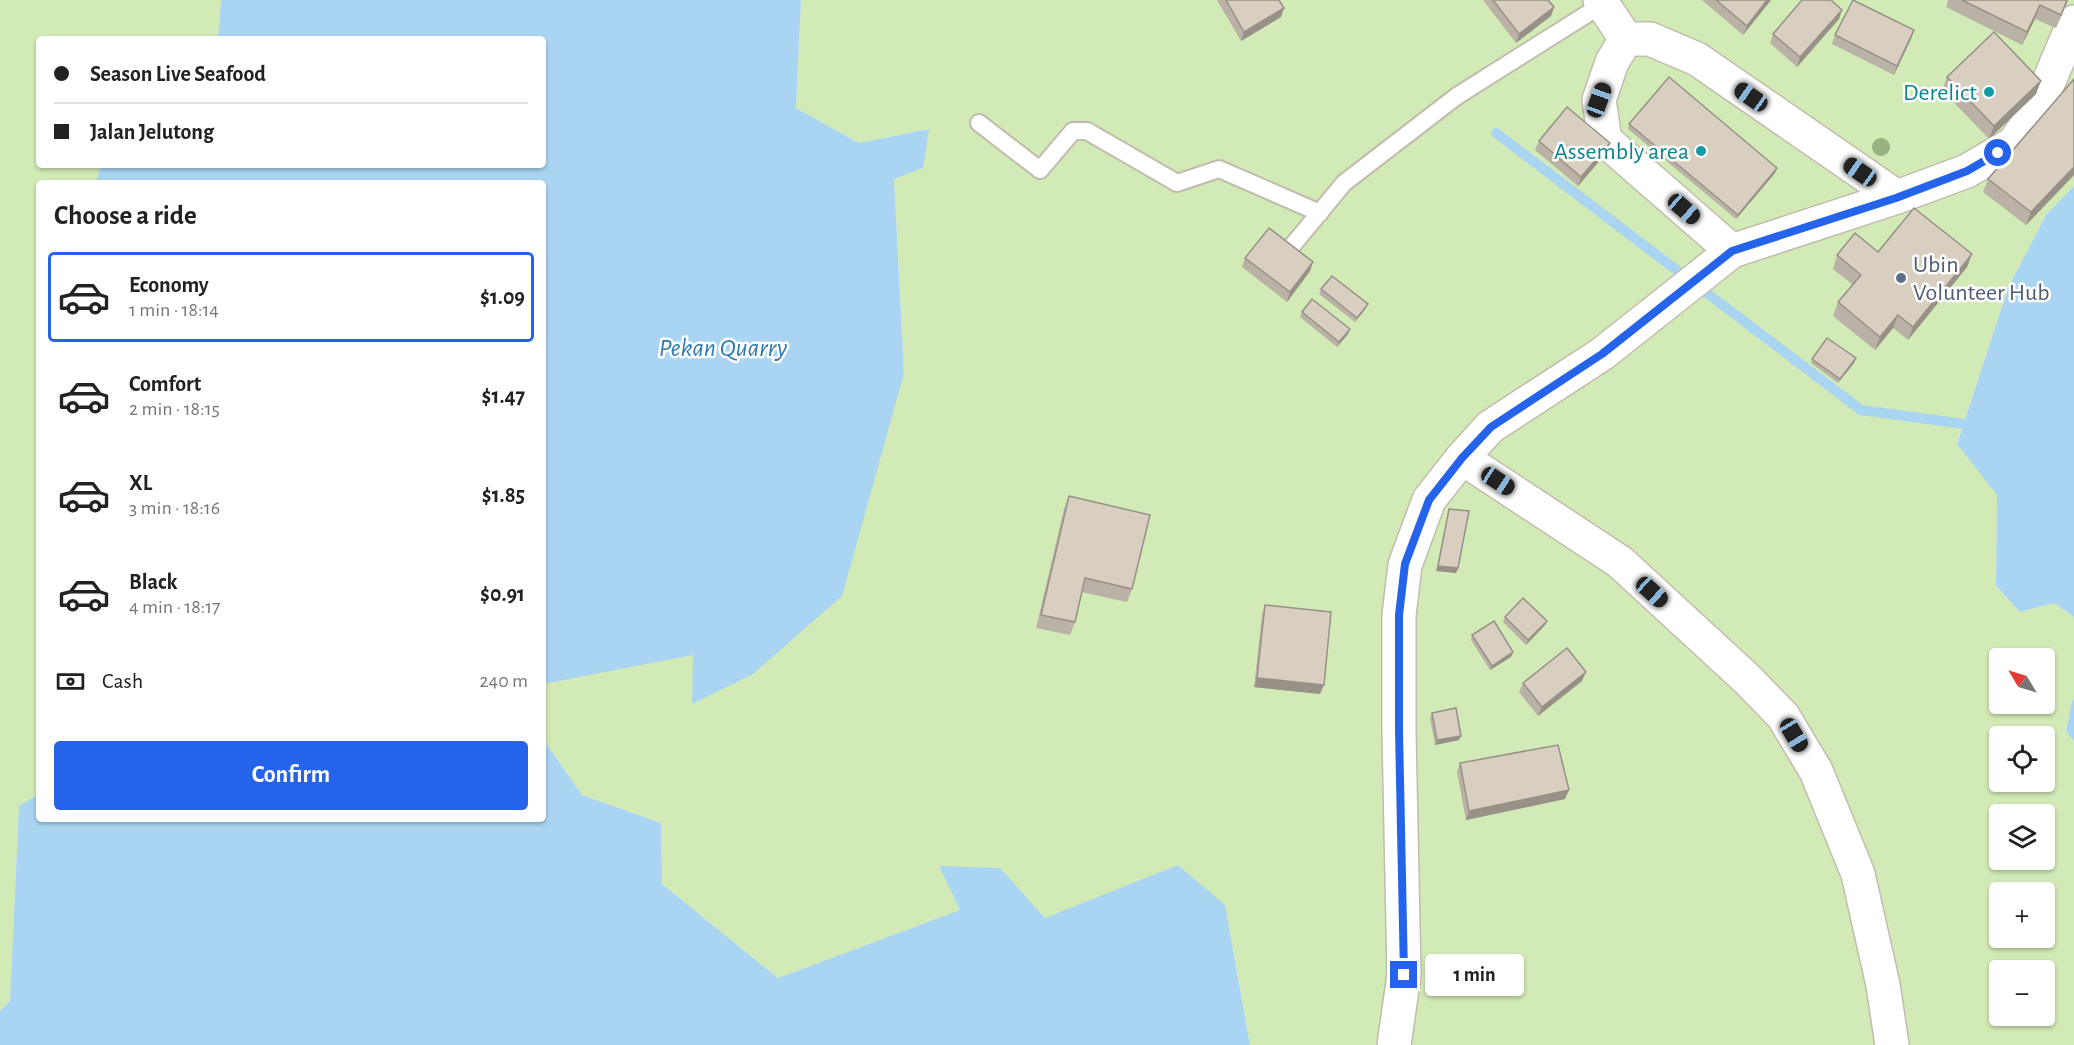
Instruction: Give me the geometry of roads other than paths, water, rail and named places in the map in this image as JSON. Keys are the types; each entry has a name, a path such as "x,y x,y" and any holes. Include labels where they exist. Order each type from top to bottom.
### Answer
{"street":[{"path":"1604,1 1626,39"},
{"path":"1394,1045 1404,975 1399,615 1405,564 1429,500 1462,458 1491,427 1602,354 1732,251 1896,198 1967,171 2013,144 2035,114 2074,22"},
{"path":"1626,39 1650,39 1697,59 1896,198"},
{"path":"1626,39 1612,62 1599,100 1605,140 1732,251"},
{"path":"1462,458 1620,562 1747,678 1783,716 1816,771 1858,874 1883,986 1892,1045"}],"lane":[{"path":"1292,246 1344,183 1457,96 1604,1"},
{"path":"980,123 1040,170 1073,131 1087,131 1177,183 1219,169 1320,213"}],"water":[{"name":"Pekan Quarry","path":"221,0 801,0 796,108 859,143 929,129 923,168 894,179 904,373 842,596 753,674 692,704 693,655 546,683 546,180 97,180 100,168 546,168 546,36 218,36"},
{"path":"2074,186 2074,617 2054,603 2020,612 1996,586 1997,495 1957,444 2008,288 2046,215"},
{"path":"2074,700 2074,741 2066,731"},
{"path":"546,743 582,795 661,823 662,884 778,978 960,910 939,866 1000,868 1045,918 1178,865 1225,905 1250,1045 0,1045 0,1011 10,1001 19,806 36,796 36,822 546,822"}],"waterway":[{"path":"1496,133 1861,410 1964,424"}],"place":[{"name":"Derelict","path":"1989,92"},
{"name":"Assembly area","path":"1701,151"},
{"name":"Ubin Volunteer Hub","path":"1901,278"}]}
